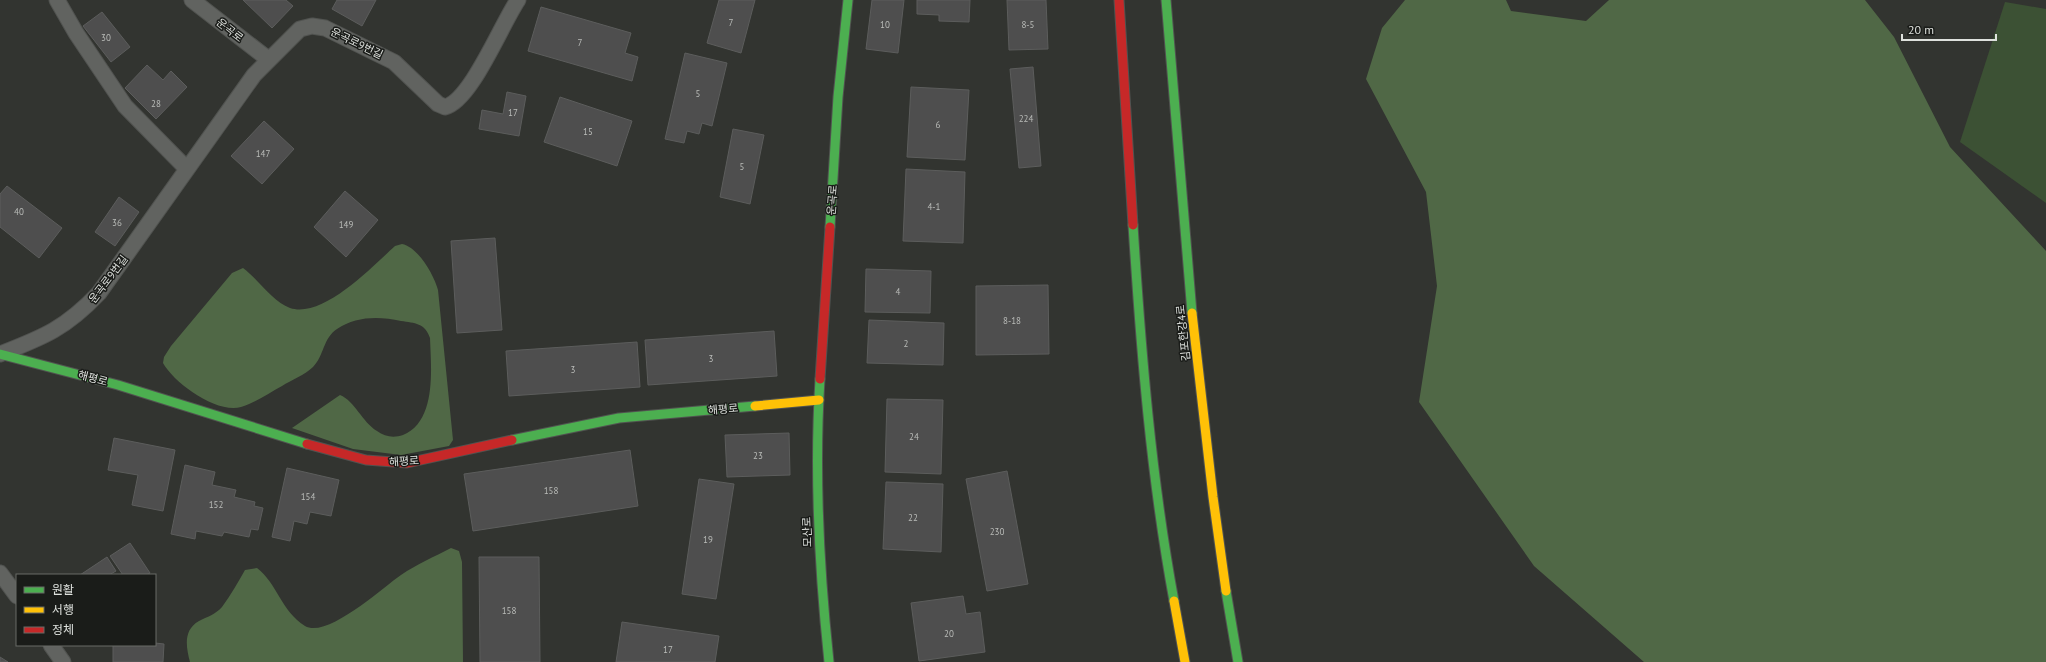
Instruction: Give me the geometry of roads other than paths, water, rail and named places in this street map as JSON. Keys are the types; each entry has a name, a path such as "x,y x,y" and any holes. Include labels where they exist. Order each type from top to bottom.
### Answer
{"street":[{"name":"운곡로","path":"819,400 838,97 848,0"},
{"path":"1119,0 1131,220 1146,388 1164,544 1185,662"},
{"name":"김포한강4로","path":"1166,0 1178,183 1206,434 1238,662"},
{"name":"해평로","path":"0,354 118,385 331,451 366,460 384,462 408,463 550,431 619,418 819,400"},
{"name":"모산로","path":"819,400 818,501 821,585 829,662"}],"lane":[{"path":"57,0 88,53 125,106 187,169"},
{"name":"운곡로","path":"192,0 268,59"},
{"name":"운곡로9번길","path":"0,354 39,339 59,328 80,313 99,293 254,75 268,59 300,29 312,26 325,28 394,62 438,104 445,107 456,101 473,78 518,0"},
{"path":"0,573 16,595"},
{"path":"52,646 63,662"}]}
